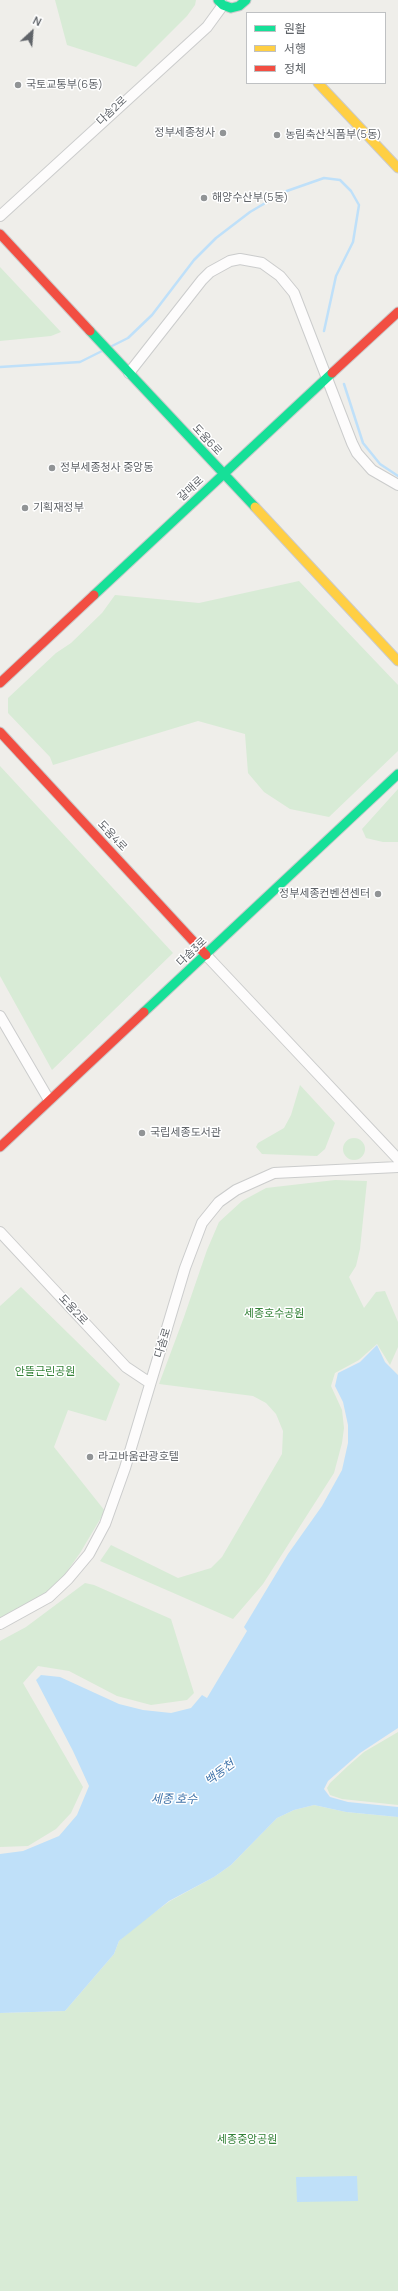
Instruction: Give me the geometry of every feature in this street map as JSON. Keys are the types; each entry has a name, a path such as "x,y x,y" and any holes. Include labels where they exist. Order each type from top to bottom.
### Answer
{"street":[{"path":"221,3 231,8 246,4"},
{"name":"다솜2로","path":"0,216 207,27 221,3"},
{"path":"319,84 398,168"},
{"name":"도움6로","path":"0,234 398,661"},
{"path":"129,373 202,280 219,267 240,259 262,263 272,268 287,283 300,305 328,377 343,422 357,453 372,470 398,485"},
{"name":"갈매로","path":"0,683 224,476 398,312"},
{"name":"도움4로","path":"0,732 206,955"},
{"name":"다솜3로","path":"0,1146 398,774"},
{"path":"206,955 398,1159"},
{"path":"0,1016 49,1100"},
{"name":"다솜로","path":"0,1624 49,1597 68,1579 89,1554 107,1517 125,1468 186,1268 202,1223 219,1202 236,1190 274,1173 398,1167"},
{"name":"도움2로","path":"0,1232 126,1367 150,1383"}],"green space":[{"path":"55,0 196,0 195,5 187,16 136,67 67,45"},
{"path":"0,267 61,332 51,336 0,341"},
{"path":"299,581 398,685 398,751 329,817 290,809 264,792 248,773 245,734 198,721 53,765 50,757 8,713 8,698 56,653 71,643 102,613 115,595 199,603"},
{"path":"0,766 173,953 52,1070 0,976"},
{"path":"398,789 398,842 383,842 366,838 362,829"},
{"path":"300,1085 335,1123 325,1149 317,1156 262,1154 256,1147 258,1143 284,1128 291,1115"},
{"path":"354,1138 358,1139 364,1145 364,1153 358,1159 354,1160 350,1159 344,1153 343,1149 344,1145 350,1139"},
{"name":"세종호수공원","path":"335,1180 367,1181 360,1249 356,1266 349,1277 364,1308 376,1292 385,1291 398,1322 398,1347 390,1365 377,1344 359,1360 335,1373 331,1386 342,1410 344,1428 342,1443 334,1473 263,1584 233,1619 100,1561 111,1545 178,1578 211,1568 222,1557 282,1454 283,1431 276,1414 266,1403 253,1396 159,1384 207,1250 219,1222 242,1201 266,1188"},
{"name":"안뜰근린공원","path":"21,1287 120,1384 106,1421 68,1410 54,1447 105,1511 80,1553 49,1597 0,1618 0,1306"},
{"path":"85,1583 94,1585 171,1619 194,1693 187,1700 151,1705 117,1696 69,1671 38,1666 23,1683 83,1787 71,1813 56,1829 28,1846 0,1847 0,1641 26,1627"},
{"path":"398,1732 398,1805 342,1799 330,1795 327,1788 330,1783 348,1766 364,1752"},
{"name":"세종중앙공원","path":"314,1805 346,1812 398,1817 398,2291 0,2291 0,2013 65,2011 114,1954 119,1941 138,1924 170,1901 214,1877 231,1865 277,1818 294,1810"}],"water":[{"name":"세종 호수","path":"377,1345 385,1362 398,1375 398,1728 360,1753 328,1781 324,1789 330,1797 348,1802 398,1807 398,1817 346,1812 314,1805 294,1810 277,1818 231,1865 214,1877 169,1901 119,1941 114,1954 65,2011 0,2013 0,1854 23,1851 59,1836 77,1815 89,1786 73,1751 36,1680 41,1675 60,1677 119,1704 143,1710 171,1713 191,1708 202,1695 207,1698 247,1631 244,1627 288,1554 322,1506 342,1470 348,1443 348,1425 343,1402 335,1386 338,1373 360,1362"},
{"path":"357,2176 358,2201 297,2202 296,2177"}],"waterway":[{"path":"112,346 128,338 152,315 194,260 216,238 250,212 284,192 324,178 340,180 351,191 359,205 353,242 336,276 324,331"},
{"path":"0,367 80,362 102,351"},
{"path":"344,384 363,443 380,464 398,476"}],"traffic: fast":[{"path":"218,0 223,5 231,8 239,6 246,0"},
{"path":"90,331 255,507"},
{"path":"94,595 332,373"},
{"path":"144,1012 398,774"}],"traffic: slow":[{"path":"319,84 398,168"},
{"path":"255,507 398,661"}],"traffic: jam":[{"path":"0,234 90,331"},
{"path":"332,373 398,312"},
{"path":"0,683 94,595"},
{"path":"0,732 206,955"},
{"path":"0,1147 144,1012"}],"place":[{"name":"국토교통부(6동)","path":"18,85"},
{"name":"정부세종청사","path":"223,133"},
{"name":"농림축산식품부(5동)","path":"277,135"},
{"name":"해양수산부(5동)","path":"204,198"},
{"name":"정부세종청사 중앙동","path":"52,468"},
{"name":"기획재정부","path":"25,508"},
{"name":"정부세종컨벤션센터","path":"378,894"},
{"name":"국립세종도서관","path":"142,1133"},
{"name":"라고바움관광호텔","path":"90,1457"}],"water label":[{"name":"백동천","path":"220,1773"}]}
